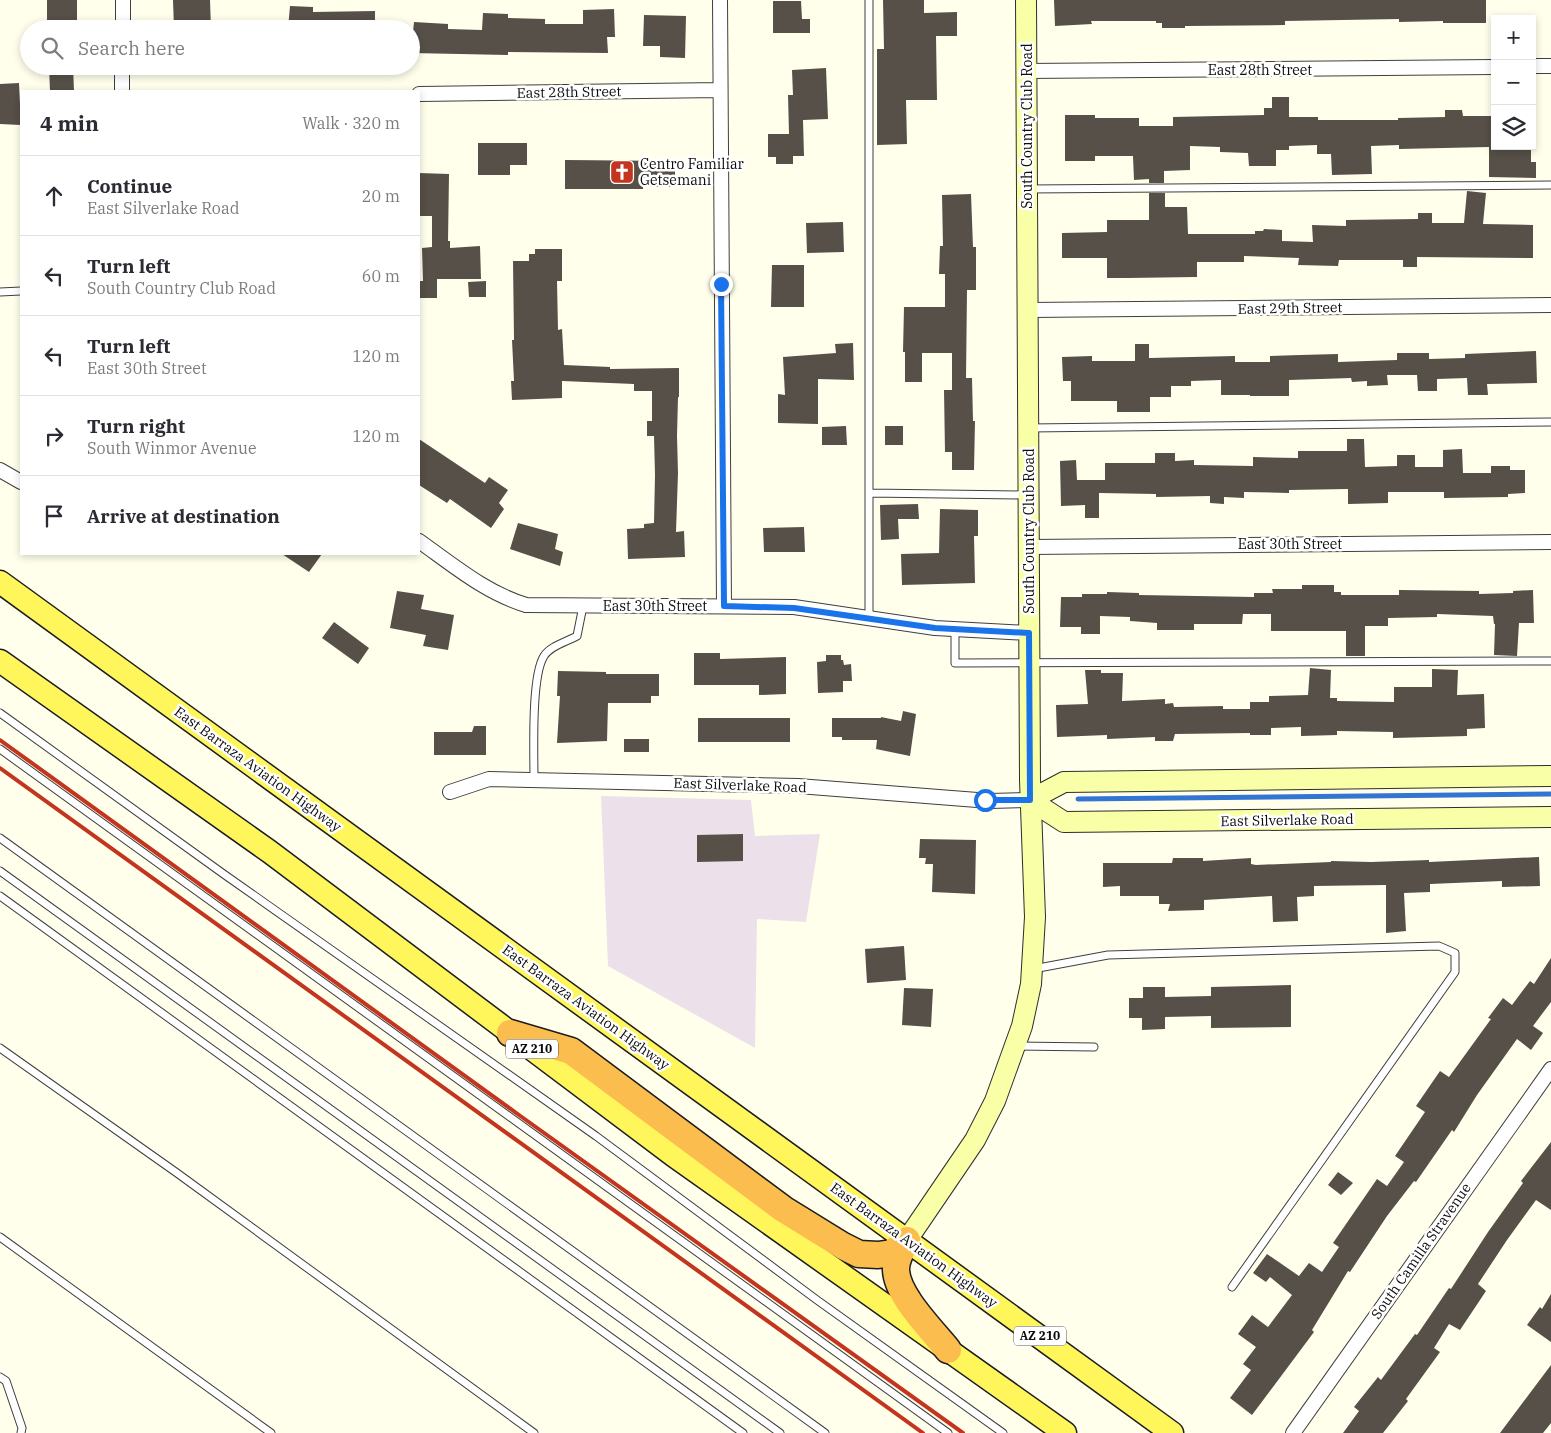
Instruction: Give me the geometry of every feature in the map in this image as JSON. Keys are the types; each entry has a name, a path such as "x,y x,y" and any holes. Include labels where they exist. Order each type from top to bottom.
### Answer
{"highway":[{"path":"510,1032 571,1051 783,1209 843,1246 859,1254 878,1256 892,1253 907,1240"},
{"path":"907,1240 898,1255 896,1269 904,1295 948,1350"}],"main road":[{"name":"South Country Club Road","path":"907,1240 975,1140 995,1101 1016,1046 1032,984 1035,917 1030,800 1030,428 1026,0"},
{"name":"East Barraza Aviation Highway","path":"0,582 1172,1433"},
{"name":"AZ 210","path":"0,661 270,852 673,1155 1065,1433"},
{"name":"East Silverlake Road","path":"1551,776 1064,782 1030,800 1064,822 1551,817"}],"street":[{"path":"123,0 123,20"},
{"path":"720,0 724,606"},
{"path":"1536,66 1551,66"},
{"name":"East 28th Street","path":"1026,71 1491,67"},
{"path":"122,75 122,90"},
{"name":"East 28th Street","path":"420,94 720,90"},
{"name":"East 29th Street","path":"1028,310 1551,305"},
{"path":"0,470 20,481"},
{"name":"East 30th Street","path":"420,542 486,588 506,599 526,605 794,608 935,628 1029,633"},
{"name":"East 30th Street","path":"1030,546 1551,542"},
{"name":"East Silverlake Road","path":"450,792 489,779 798,786 985,800 1030,800"},
{"name":"South Camilla Stravenue","path":"1292,1433 1551,1069"}],"lane":[{"path":"868,0 869,619"},
{"path":"1027,190 1551,185"},
{"path":"0,292 20,290"},
{"path":"1030,428 1551,422"},
{"path":"869,493 1030,495"},
{"path":"534,780 538,669 544,655 552,647 577,636 583,606"},
{"path":"954,629 955,663 1551,661"},
{"path":"0,713 225,875 596,1136 817,1300 1003,1433"},
{"path":"0,749 948,1433"},
{"path":"0,838 825,1433"},
{"path":"0,871 780,1433"},
{"path":"0,896 744,1433"},
{"path":"1032,969 1108,956 1439,946 1455,953 1455,972 1232,1287"},
{"path":"1016,1046 1094,1047"},
{"path":"0,1048 177,1173 534,1433"},
{"path":"0,1237 271,1433"},
{"path":"0,1377 6,1381 22,1428 21,1433"}],"shaded area":[{"path":"601,796 751,800 755,836 820,834 806,922 757,919 755,1048 608,966"}],"building":[{"path":"47,0 77,0 77,20 47,20"},
{"path":"173,0 210,0 211,20 174,20"},
{"path":"883,0 924,0 924,13 957,12 957,36 936,36 937,100 906,100 907,144 877,145 877,49 884,49"},
{"path":"1054,0 1486,0 1486,23 1443,23 1443,21 1399,22 1399,19 1285,21 1285,25 1162,28 1162,23 1156,23 1156,21 1091,21 1092,24 1055,26"},
{"path":"773,1 801,1 802,19 810,19 810,33 773,33"},
{"path":"290,6 313,7 313,12 375,11 375,20 289,20"},
{"path":"614,9 615,37 607,37 608,53 508,52 508,55 420,53 420,22 448,24 448,29 482,30 483,13 508,14 508,18 545,19 545,24 583,24 583,10"},
{"path":"644,15 686,16 685,58 660,57 660,46 643,46"},
{"path":"826,68 828,119 803,120 804,156 793,156 793,164 776,164 776,157 768,157 768,134 789,134 788,95 793,95 792,70"},
{"path":"49,75 73,75 74,90 50,90"},
{"path":"19,83 20,125 0,124 0,84"},
{"path":"1272,97 1289,97 1289,117 1318,117 1318,120 1398,120 1398,118 1445,117 1445,110 1462,110 1463,116 1491,116 1491,150 1531,150 1531,162 1536,162 1536,178 1489,177 1489,147 1399,149 1399,145 1371,146 1372,174 1332,175 1331,154 1317,154 1317,145 1289,146 1289,150 1276,150 1276,166 1249,166 1248,153 1220,152 1220,147 1190,146 1190,170 1164,171 1164,183 1149,183 1149,179 1134,180 1133,156 1095,156 1095,161 1065,161 1065,115 1095,115 1095,118 1139,118 1139,126 1173,126 1173,117 1264,115 1264,108 1272,108"},
{"path":"478,143 527,143 527,165 510,165 510,175 478,175"},
{"path":"565,160 675,161 675,187 565,189"},
{"path":"420,173 449,174 448,241 450,241 450,248 480,246 481,279 437,279 437,298 420,298 420,281 423,281 422,248 432,247 432,216 420,216"},
{"path":"1467,191 1486,193 1483,224 1533,225 1533,258 1417,257 1417,267 1403,267 1403,260 1339,260 1338,266 1298,265 1299,258 1244,256 1244,262 1197,262 1197,277 1107,278 1107,258 1062,258 1062,233 1107,232 1107,220 1149,220 1149,193 1165,193 1165,207 1187,207 1188,234 1255,234 1255,231 1263,231 1264,229 1282,230 1282,241 1313,242 1312,225 1346,226 1346,220 1418,219 1418,213 1432,213 1432,223 1464,223"},
{"path":"971,194 973,247 976,247 976,290 967,290 966,378 972,378 973,421 975,421 974,470 952,470 952,452 945,452 944,390 952,390 952,353 922,353 922,382 905,382 905,352 903,352 904,307 945,307 945,274 939,274 940,246 943,246 942,195"},
{"path":"843,222 844,252 807,253 806,223"},
{"path":"535,249 562,249 562,281 557,281 558,330 562,329 564,365 610,367 610,369 679,368 676,532 684,531 685,557 628,559 627,529 644,528 644,524 654,523 654,436 647,436 647,421 652,421 652,391 634,391 634,384 562,381 562,398 512,400 511,381 514,381 512,340 514,340 513,261 529,261 529,254 535,254"},
{"path":"772,265 804,265 804,307 771,307"},
{"path":"486,281 486,297 469,297 468,282"},
{"path":"853,343 854,380 818,379 818,424 778,423 778,394 785,395 783,357 836,353 835,344"},
{"path":"1135,344 1149,344 1149,358 1235,356 1235,362 1270,362 1270,356 1338,354 1338,362 1397,360 1397,353 1429,353 1429,359 1465,358 1465,354 1536,351 1537,383 1487,384 1488,395 1468,395 1467,378 1437,379 1437,391 1418,391 1417,375 1387,375 1388,385 1367,386 1367,381 1352,382 1351,378 1289,380 1289,396 1250,396 1221,395 1221,380 1191,381 1191,386 1171,386 1171,397 1150,397 1150,412 1117,412 1117,401 1071,401 1071,381 1063,381 1062,357 1092,356 1092,361 1135,361"},
{"path":"846,426 847,445 822,445 822,427"},
{"path":"885,426 903,426 903,445 885,445"},
{"path":"1347,439 1364,439 1365,467 1397,466 1397,455 1415,455 1415,467 1443,467 1443,450 1462,449 1463,473 1491,473 1491,466 1510,466 1510,470 1525,470 1525,493 1508,494 1508,497 1444,498 1444,492 1388,492 1388,503 1348,504 1348,489 1289,490 1289,493 1244,492 1244,498 1224,497 1224,504 1210,503 1210,496 1156,497 1156,494 1099,493 1099,518 1085,518 1085,505 1061,506 1060,461 1076,460 1077,480 1105,480 1105,463 1155,463 1155,453 1175,453 1175,461 1194,460 1194,465 1253,466 1253,457 1298,458 1298,451 1347,451"},
{"path":"420,440 485,483 489,477 508,490 499,503 504,509 491,528 450,499 447,503 420,486"},
{"path":"918,504 919,519 898,519 899,539 881,540 880,505"},
{"path":"940,509 978,510 978,536 974,536 975,583 902,585 901,554 939,553"},
{"path":"518,523 558,534 555,549 563,552 560,566 510,549"},
{"path":"804,527 805,552 764,552 763,528"},
{"path":"284,555 321,555 309,572"},
{"path":"1302,585 1334,585 1334,592 1341,592 1341,595 1399,595 1399,590 1479,591 1479,594 1513,593 1513,591 1533,590 1534,623 1519,623 1517,656 1494,655 1495,624 1493,616 1437,614 1437,617 1388,618 1388,626 1365,626 1365,656 1346,656 1346,631 1271,631 1271,614 1243,614 1242,624 1194,624 1194,630 1157,630 1157,623 1130,621 1130,617 1100,616 1100,634 1081,634 1081,627 1060,627 1061,597 1082,597 1082,594 1107,594 1107,592 1139,593 1139,595 1254,597 1254,593 1273,593 1272,589 1302,589"},
{"path":"397,591 424,595 421,609 454,615 448,650 423,646 426,635 390,628"},
{"path":"334,622 369,648 358,664 322,638"},
{"path":"694,653 720,653 720,659 786,657 786,694 759,695 759,685 694,685"},
{"path":"826,655 841,655 844,665 851,664 852,681 843,681 843,692 818,693 817,662 826,661"},
{"path":"1310,668 1331,670 1330,698 1337,698 1337,701 1394,702 1394,687 1432,687 1432,669 1458,670 1457,695 1484,694 1485,728 1467,729 1467,736 1393,738 1393,732 1337,731 1337,735 1301,736 1301,727 1271,728 1271,735 1250,735 1250,733 1175,734 1173,741 1155,741 1155,737 1107,739 1107,735 1057,737 1056,705 1088,704 1085,670 1101,670 1101,673 1123,673 1122,701 1165,699 1165,704 1173,703 1174,707 1223,706 1223,709 1250,709 1250,702 1269,702 1269,696 1308,695"},
{"path":"558,671 606,672 606,674 659,674 659,696 651,696 651,703 608,703 607,741 557,743 560,696 557,696"},
{"path":"903,711 916,714 910,756 876,749 877,740 842,740 842,737 832,737 832,718 881,717 901,721"},
{"path":"698,718 790,718 790,742 698,742"},
{"path":"474,726 486,726 486,755 434,755 434,732 472,732"},
{"path":"624,739 649,739 649,752 624,752"},
{"path":"743,834 743,861 697,862 697,835"},
{"path":"920,839 976,840 975,894 932,892 933,864 925,864 926,858 919,858"},
{"path":"1539,857 1540,886 1502,887 1502,881 1430,884 1430,892 1404,893 1406,931 1386,933 1386,885 1314,886 1314,896 1297,897 1298,921 1273,922 1272,896 1204,900 1204,910 1168,911 1170,904 1159,904 1159,896 1120,896 1120,886 1103,887 1103,863 1172,863 1173,858 1203,858 1203,861 1251,858 1251,864 1256,865 1331,861 1429,860 1429,862"},
{"path":"904,946 906,980 867,983 865,949"},
{"path":"1551,958 1551,1002 1533,1026 1543,1033 1531,1050 1517,1039 1477,1095 1454,1132 1452,1130 1416,1182 1414,1181 1387,1216 1350,1272 1348,1271 1312,1330 1314,1332 1252,1415 1230,1398 1251,1370 1243,1364 1256,1347 1238,1334 1252,1315 1268,1327 1292,1295 1270,1277 1266,1282 1253,1273 1267,1254 1299,1276 1309,1263 1322,1272 1339,1247 1333,1243 1377,1179 1387,1186 1404,1162 1395,1156 1425,1112 1416,1106 1440,1071 1449,1077 1491,1019 1488,1018 1503,998 1512,1005 1530,981 1534,984"},
{"path":"1291,985 1291,1027 1211,1028 1211,1016 1165,1017 1165,1029 1142,1030 1142,1018 1129,1018 1129,998 1143,998 1143,987 1165,987 1165,997 1211,996 1211,987"},
{"path":"904,988 933,989 931,1027 902,1025"},
{"path":"1551,1142 1551,1210 1536,1200 1478,1284 1486,1291 1460,1330 1449,1324 1434,1348 1440,1352 1406,1399 1408,1401 1383,1433 1343,1433 1359,1411 1354,1407 1378,1377 1381,1380 1415,1334 1417,1335 1449,1288 1451,1289 1523,1183 1521,1181"},
{"path":"1338,1172 1353,1183 1341,1195 1328,1185"},
{"path":"1551,1294 1551,1342 1527,1325 1540,1307 1542,1309"},
{"path":"1551,1365 1551,1423 1543,1433 1500,1433"}],"waterway":[{"path":"1078,799 1551,794"}],"railway":[{"path":"0,740 963,1433"},
{"path":"0,768 923,1433"}],"place":[{"name":"Centro Familiar Getsemani","path":"622,172"}],"route":[{"path":"721,284 724,606 794,608 935,628 1029,633 1030,800 985,800"}]}
